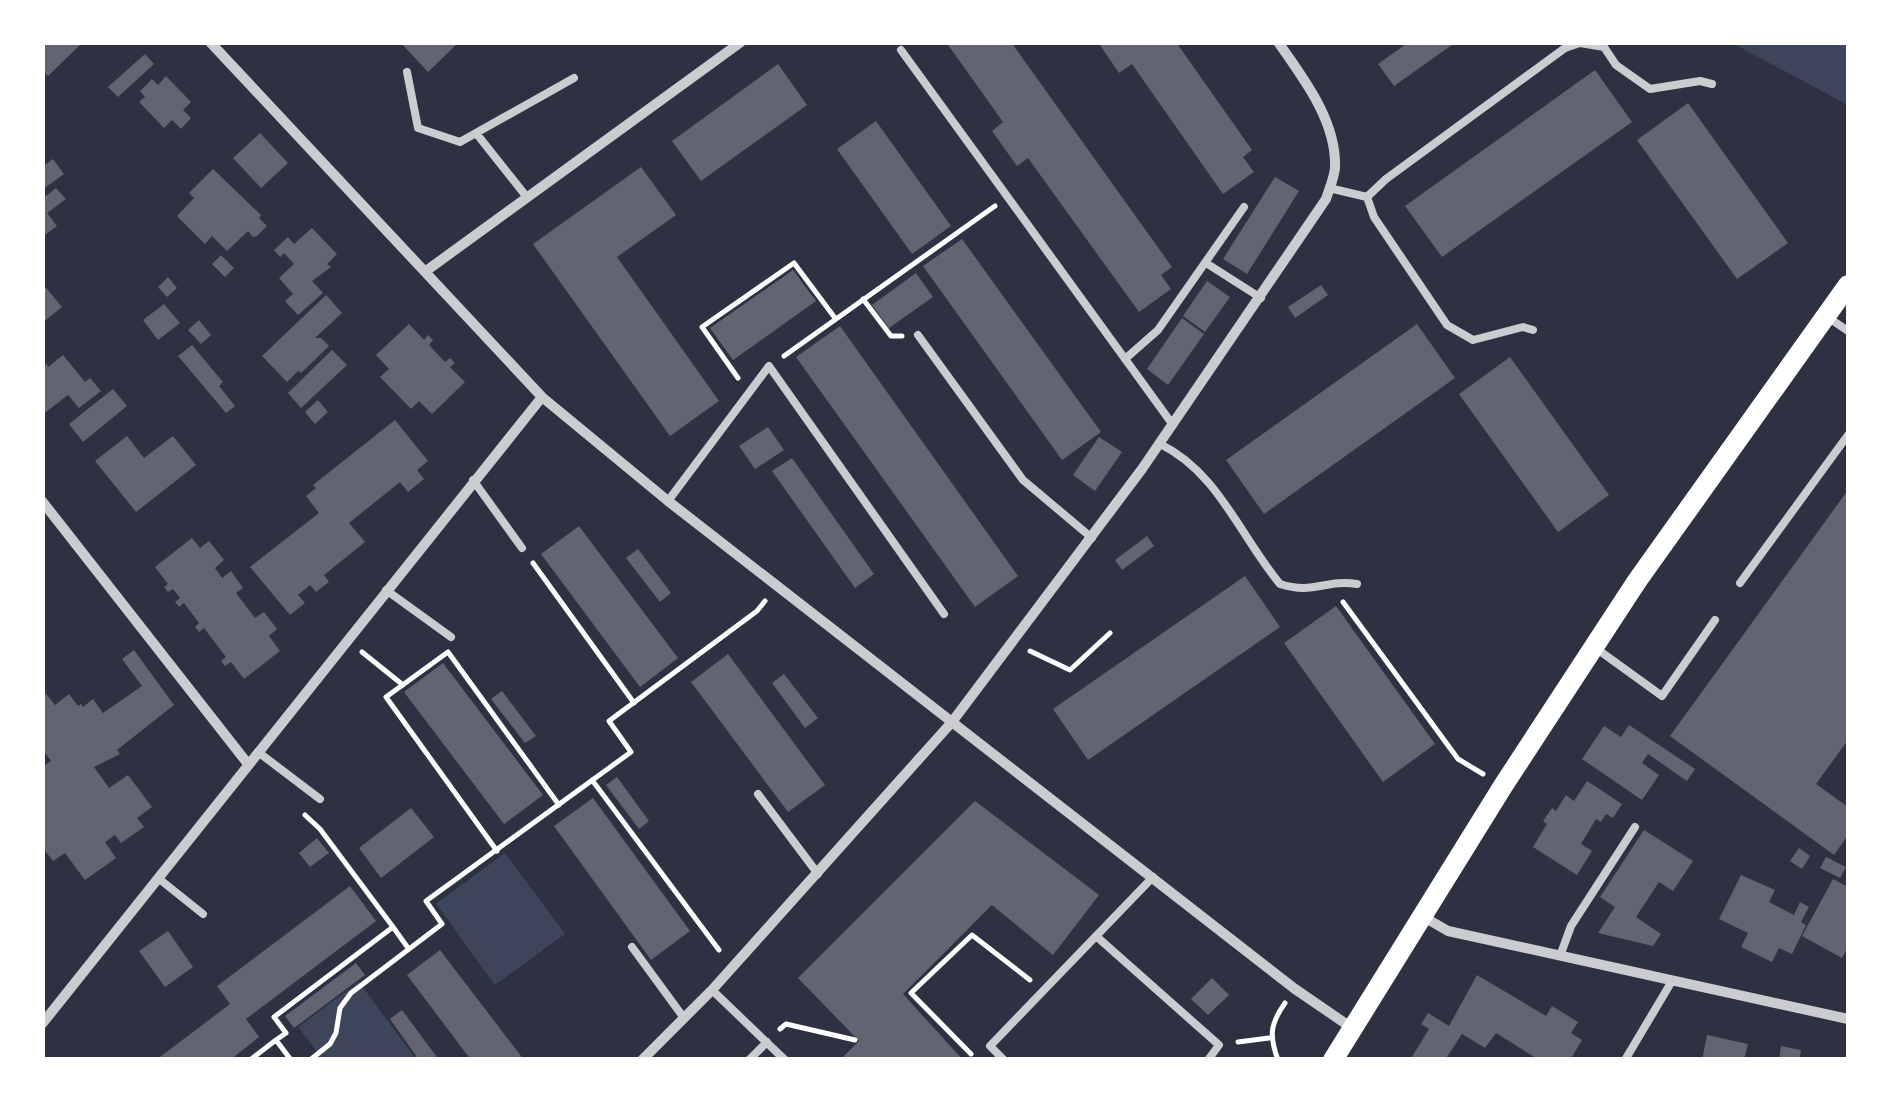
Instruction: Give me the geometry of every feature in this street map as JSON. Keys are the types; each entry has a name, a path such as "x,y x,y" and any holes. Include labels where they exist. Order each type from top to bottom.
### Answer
{"main road":[{"path":"1333,1060 1593,646 1848,285"}],"street":[{"path":"210,42 542,398 668,501 1295,989 1352,1028"},
{"path":"426,271 741,42"},
{"path":"642,1060 712,990 952,722 1160,444 1326,200 1334,167 1320,110 1278,42"},
{"path":"42,1024 542,398"},
{"path":"42,500 248,764"},
{"path":"1422,915 1448,931 1848,1019"}],"lane":[{"path":"1367,197 1565,48 1580,43 1604,47 1616,66 1650,89 1700,80 1712,84"},
{"path":"901,50 1173,425"},
{"path":"406,72 418,128 460,142 574,78"},
{"path":"476,133 526,196"},
{"path":"1330,188 1367,197"},
{"path":"1367,197 1374,217 1448,325 1473,340 1523,327 1533,330"},
{"path":"1124,359 1158,330 1244,207"},
{"path":"1206,262 1261,298"},
{"path":"1826,316 1848,332"},
{"path":"918,335 1024,480 1092,538"},
{"path":"668,501 769,366 944,614"},
{"path":"1740,583 1848,435"},
{"path":"1160,444 1184,455 1200,471 1280,584 1302,590 1356,584"},
{"path":"473,480 522,548"},
{"path":"386,590 450,637"},
{"path":"1593,646 1662,696 1715,620"},
{"path":"258,752 320,799"},
{"path":"758,794 818,874"},
{"path":"1560,956 1571,926 1635,827"},
{"path":"1004,1060 990,1046 1153,877"},
{"path":"158,878 203,914"},
{"path":"1096,936 1219,1045 1208,1060"},
{"path":"632,947 684,1018"},
{"path":"1624,1060 1672,981"},
{"path":"712,990 785,1060"},
{"path":"749,1060 767,1042"}],"path":[{"path":"769,366 1008,197"},
{"path":"749,393 702,328 794,263 836,318"},
{"path":"864,299 891,336 918,335"},
{"path":"522,548 634,703"},
{"path":"1330,584 1458,759 1503,786"},
{"path":"310,1060 330,1044 340,1008 351,994 442,924 426,902 631,752 608,721 758,611 777,586"},
{"path":"1014,643 1070,670 1110,633"},
{"path":"347,640 403,685"},
{"path":"496,850 386,697 448,652 559,805"},
{"path":"388,713 394,708"},
{"path":"592,780 732,968"},
{"path":"304,814 320,829 409,949"},
{"path":"250,1060 286,1032 274,1016 393,927"},
{"path":"977,1060 911,993 972,935 1044,990"},
{"path":"1278,1060 1269,1038 1276,1016 1295,989"},
{"path":"767,1042 786,1024 855,1040"},
{"path":"1219,1045 1269,1038"},
{"path":"276,1040 292,1060"}],"shaded area":[{"path":"1732,43 1848,43 1848,105"},
{"path":"505,853 565,934 495,985 436,904"},
{"path":"359,982 416,1059 323,1059 298,1027"}],"building":[{"path":"42,42 83,42 48,76 42,70"},
{"path":"400,42 459,42 428,72"},
{"path":"946,42 1011,42 1172,267 1161,275 1171,289 1139,312 1028,158 1017,166 992,131 1003,122"},
{"path":"1098,42 1176,42 1252,150 1243,157 1254,172 1223,194 1132,64 1119,73"},
{"path":"1409,42 1456,42 1394,86 1378,64"},
{"path":"145,54 154,64 118,97 108,87"},
{"path":"778,64 807,105 701,181 672,141"},
{"path":"1595,70 1632,122 1442,257 1405,206"},
{"path":"166,76 191,102 183,110 191,118 181,129 172,120 164,128 139,102 145,97 140,91 152,79 158,85"},
{"path":"1688,103 1788,243 1737,279 1637,140"},
{"path":"876,121 951,226 912,254 837,149"},
{"path":"260,133 288,163 261,188 233,158"},
{"path":"53,159 64,174 42,190 42,167"},
{"path":"641,167 676,215 617,257 719,401 670,436 533,244"},
{"path":"213,169 261,215 259,218 267,226 257,236 248,231 227,251 212,236 205,244 177,216 194,198 189,193"},
{"path":"1275,177 1299,191 1247,274 1223,259"},
{"path":"56,188 66,199 47,213 57,226 42,237 42,199"},
{"path":"312,228 337,254 327,264 331,267 312,281 323,293 298,315 285,301 293,294 279,278 294,264 284,253 280,257 274,250 288,237 294,244"},
{"path":"962,239 1101,432 1062,460 923,266"},
{"path":"221,255 234,268 225,277 212,264"},
{"path":"793,270 816,301 733,360 710,328"},
{"path":"916,273 933,297 889,328 872,305"},
{"path":"168,277 177,288 167,297 158,287"},
{"path":"1207,281 1230,297 1205,332 1183,316"},
{"path":"42,283 62,307 42,323"},
{"path":"1321,285 1328,295 1295,318 1288,307"},
{"path":"326,295 342,313 315,338 329,346 287,382 262,356"},
{"path":"164,304 180,323 158,340 143,320"},
{"path":"1182,318 1204,334 1168,385 1147,369"},
{"path":"199,320 211,335 201,344 188,330"},
{"path":"409,324 424,340 428,335 433,340 429,345 445,362 450,358 455,363 450,367 465,382 432,414 419,401 411,409 380,377 389,369 376,355"},
{"path":"1417,324 1455,378 1264,514 1226,460"},
{"path":"840,326 1018,576 975,607 796,357"},
{"path":"192,345 223,382 219,386 235,406 226,413 178,356"},
{"path":"332,350 347,365 301,408 288,393"},
{"path":"63,355 85,382 90,378 101,391 79,408 68,395 42,415 42,367"},
{"path":"1510,357 1609,495 1558,532 1459,394"},
{"path":"113,389 127,406 83,442 69,424"},
{"path":"318,400 328,412 315,424 305,412"},
{"path":"395,420 428,461 417,470 424,479 408,492 400,482 349,523 365,542 324,575 329,582 316,592 310,585 298,595 305,603 290,615 250,567 319,513 306,496 316,488 313,485"},
{"path":"768,427 784,450 755,469 739,446"},
{"path":"127,436 144,458 173,436 196,465 136,512 95,461"},
{"path":"1099,437 1122,452 1095,491 1073,475"},
{"path":"792,458 874,574 855,588 772,471"},
{"path":"1848,490 1848,740 1816,784 1848,807 1848,835 1834,855 1670,736"},
{"path":"579,526 678,658 640,687 541,554"},
{"path":"1147,536 1154,546 1122,570 1115,560"},
{"path":"192,538 200,548 209,541 224,560 215,568 222,578 231,571 243,588 236,593 255,618 264,612 277,629 269,636 280,651 244,679 231,662 225,666 221,661 226,657 204,628 199,632 195,627 199,623 184,603 179,607 175,602 180,598 173,589 168,592 164,587 168,584 155,567"},
{"path":"638,549 671,593 660,602 626,558"},
{"path":"1245,576 1280,627 1088,760 1053,709"},
{"path":"1336,606 1435,744 1383,782 1284,643"},
{"path":"134,650 174,705 117,750 120,754 94,767 109,788 128,775 152,807 137,818 144,827 121,843 115,835 105,842 116,858 85,880 65,853 53,861 42,847 42,767 51,761 42,749 42,689 55,705 69,694 78,706 83,707 93,699 103,713 142,686 122,659"},
{"path":"728,654 825,785 788,812 691,682"},
{"path":"443,663 543,795 504,824 404,692"},
{"path":"784,674 818,718 805,728 772,683"},
{"path":"502,691 536,736 525,743 491,699"},
{"path":"1629,725 1695,769 1687,781 1648,754 1642,763 1659,775 1642,800 1582,759 1604,726 1621,737"},
{"path":"617,777 649,821 639,829 606,785"},
{"path":"1587,781 1622,804 1613,818 1606,814 1601,822 1596,819 1581,844 1592,851 1577,875 1533,847 1552,808 1556,811 1566,795 1574,801"},
{"path":"593,798 690,931 651,960 554,826"},
{"path":"975,801 1099,895 1053,955 992,905 903,994 963,1060 840,1060 859,1041 798,978"},
{"path":"411,808 434,837 381,878 359,848"},
{"path":"1644,830 1693,861 1673,891 1659,882 1636,917 1661,934 1653,946 1598,933 1615,907 1600,897"},
{"path":"317,838 329,853 310,867 299,853"},
{"path":"1799,848 1810,856 1802,869 1790,861"},
{"path":"1826,857 1846,867 1840,878 1820,868"},
{"path":"1741,875 1775,890 1769,902 1794,915 1800,902 1809,907 1801,922 1806,925 1792,954 1779,948 1772,962 1741,947 1748,933 1719,919"},
{"path":"1833,879 1848,887 1848,947 1842,958 1802,936"},
{"path":"350,886 376,921 246,1019 259,1037 230,1060 156,1060 230,1004 217,986"},
{"path":"168,931 193,967 165,987 139,951"},
{"path":"440,950 524,1060 471,1060 407,975"},
{"path":"356,963 365,975 294,1028 285,1016"},
{"path":"1477,975 1546,1016 1552,1006 1578,1022 1571,1033 1582,1040 1570,1060 1539,1060 1496,1033 1485,1048 1462,1034 1445,1060 1410,1060 1429,1029 1421,1024 1428,1013 1449,1026"},
{"path":"1212,978 1229,995 1208,1015 1191,999"},
{"path":"402,1010 439,1060 419,1060 390,1019"},
{"path":"1707,1035 1748,1044 1744,1060 1702,1060"},
{"path":"1781,1046 1801,1050 1799,1060 1779,1060"}]}
